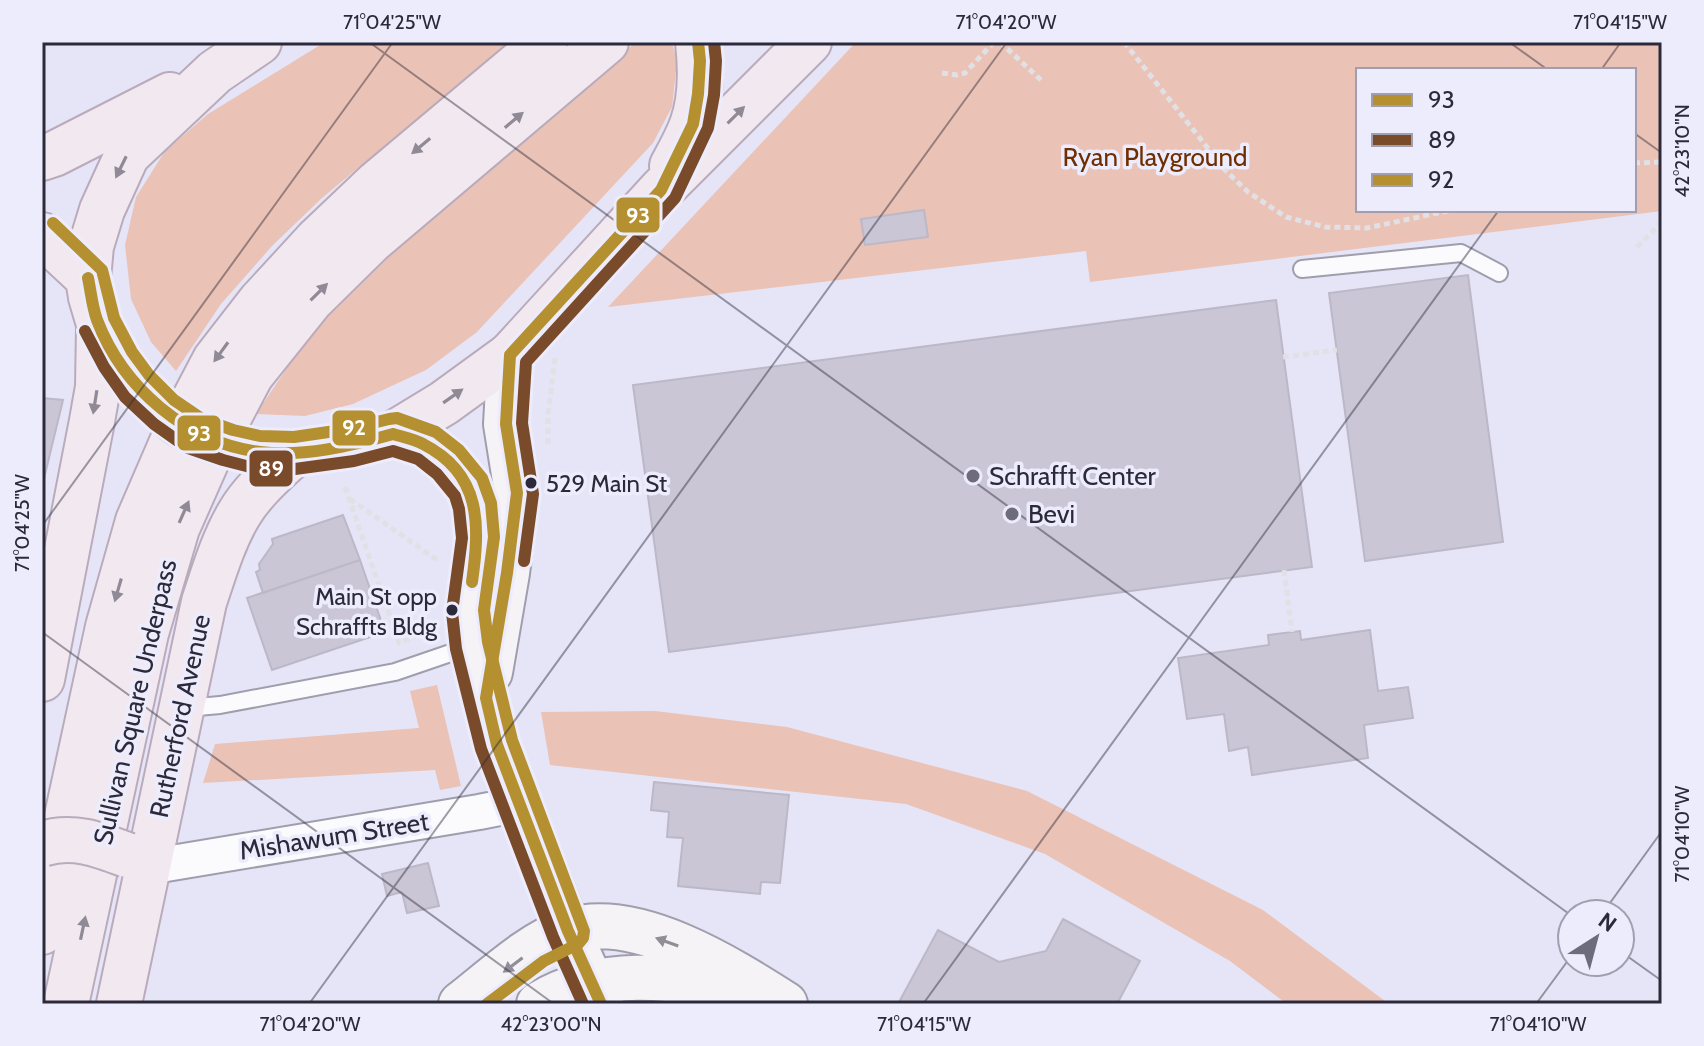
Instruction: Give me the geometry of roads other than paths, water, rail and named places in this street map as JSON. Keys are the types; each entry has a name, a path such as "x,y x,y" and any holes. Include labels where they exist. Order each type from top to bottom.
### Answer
{"main road":[{"path":"42,158 215,72 259,42"},
{"name":"Sullivan Square Underpass","path":"42,932 108,627 138,521 173,440 215,360 260,302 317,240 377,183 545,42"},
{"name":"Sullivan Square Underpass","path":"66,1004 146,633 159,588 182,516 211,451 251,375 311,300 371,241 606,42"},
{"path":"661,190 693,124 698,94 698,42"},
{"path":"99,324 118,360 137,386 164,412 195,433 228,445 277,452 352,445 393,434 444,403 510,355 661,190 809,42"},
{"path":"42,679 98,387 99,324 88,278 91,246 102,210 127,155 215,72"},
{"path":"42,235 88,278"},
{"path":"42,259 88,278"},
{"path":"486,698 517,493 506,424 510,355"},
{"path":"393,434 426,445 448,462 469,488 475,506 478,538 468,610 454,636 486,698 497,745 568,931 597,994"},
{"name":"Rutherford Avenue","path":"119,1004 137,861 181,709 204,602 218,558 239,514 266,481 277,452"},
{"path":"42,844 73,839 92,842 137,861"},
{"path":"461,1004 536,947 568,931 598,926 627,929 706,957 785,1004"},
{"path":"539,1004 561,992 597,994 622,978 683,981 716,987 767,1004"}],"street":[{"name":"Mishawum Street","path":"137,861 520,804"}],"lane":[{"path":"1302,269 1461,253 1499,273"},
{"path":"181,709 220,705 395,672 454,636"}],"place":[{"name":"Schrafft Center","path":"973,476"},
{"name":"529 Main St","path":"531,483"},
{"name":"Bevi","path":"1012,514"},
{"name":"Main St opp Schraffts Bldg","path":"452,610"}],"park label":[{"name":"Ryan Playground","path":"1155,157"}]}
